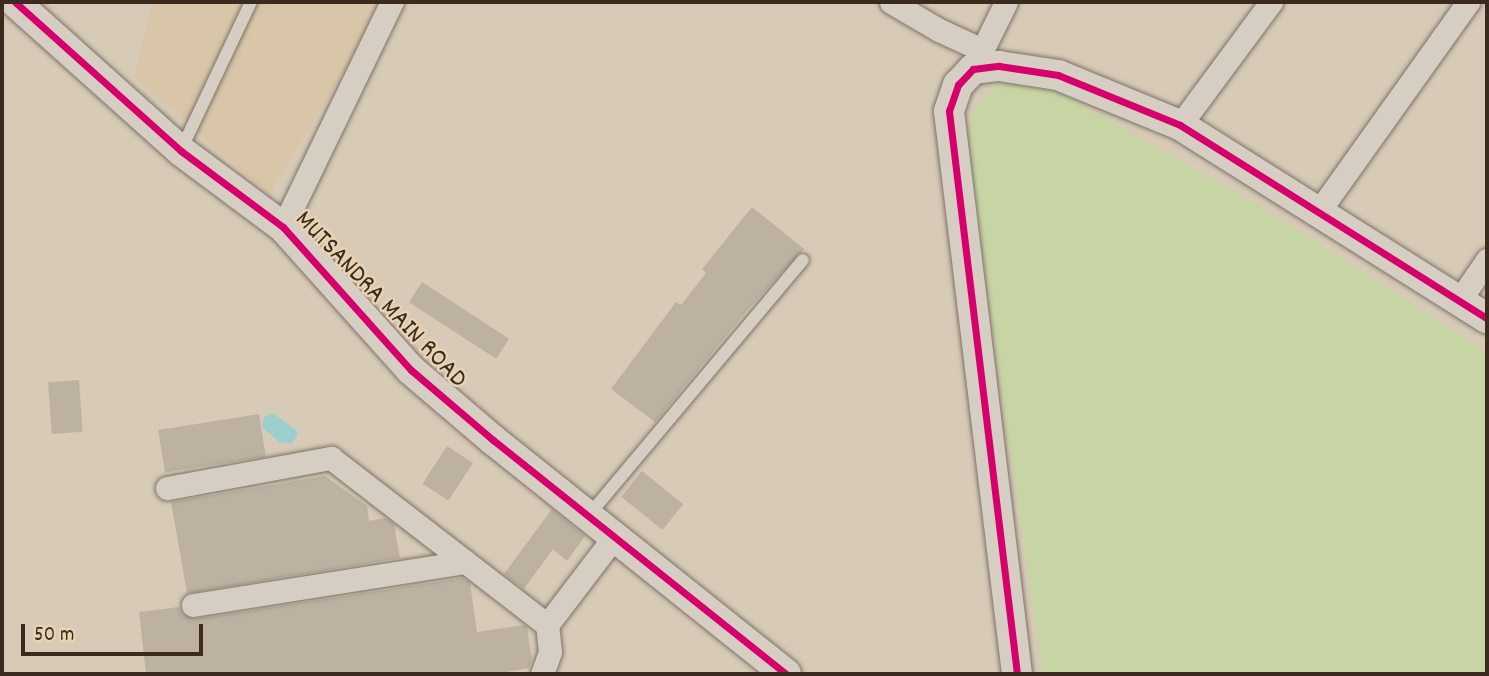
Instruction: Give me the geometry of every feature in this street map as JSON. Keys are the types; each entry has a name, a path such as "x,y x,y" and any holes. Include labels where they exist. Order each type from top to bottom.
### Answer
{"street":[{"name":"MUTSANDRA MAIN ROAD","path":"15,2 181,151 283,227 411,370 786,674"},
{"path":"283,227 392,2"},
{"path":"891,2 939,30 978,59 999,66 1059,75 1180,125 1487,318"},
{"path":"1006,2 978,59 958,85 949,111 1017,674"},
{"path":"1180,125 1271,2"},
{"path":"1319,211 1468,2"},
{"path":"1459,301 1487,260"},
{"path":"167,488 331,458 547,625"},
{"path":"542,674 550,652 547,625 614,537"},
{"path":"193,605 466,562"}],"lane":[{"path":"181,151 251,2"},
{"path":"588,516 803,260"}],"shaded area":[{"path":"153,2 386,2 269,195 134,76"}],"green space":[{"path":"1010,80 1046,84 1260,206 1487,352 1487,674 1043,674 966,147 970,120 976,107 998,84"}],"water":[{"path":"273,413 297,431 291,444 279,442 262,427 264,417"}],"building":[{"path":"752,207 804,249 749,308 655,422 611,389 676,302 681,305 706,273 702,269"},
{"path":"422,282 509,339 496,359 409,302"},
{"path":"79,380 83,432 52,434 48,382"},
{"path":"259,414 266,456 165,472 158,430"},
{"path":"447,446 473,463 448,501 422,484"},
{"path":"642,471 683,504 662,530 621,497"},
{"path":"325,476 367,506 369,521 385,518 394,524 400,558 187,593 171,502"},
{"path":"552,509 585,536 567,561 553,549 524,589 504,574"},
{"path":"463,578 470,583 477,632 524,625 527,627 532,660 529,668 495,674 146,674 139,612 179,607 183,614 195,619"}],"cycle path":[{"path":"15,2 181,151 283,227 411,370 493,440 786,674"},
{"path":"1017,674 949,111 958,85 973,69 999,66 1058,75 1180,125 1487,318"}]}
